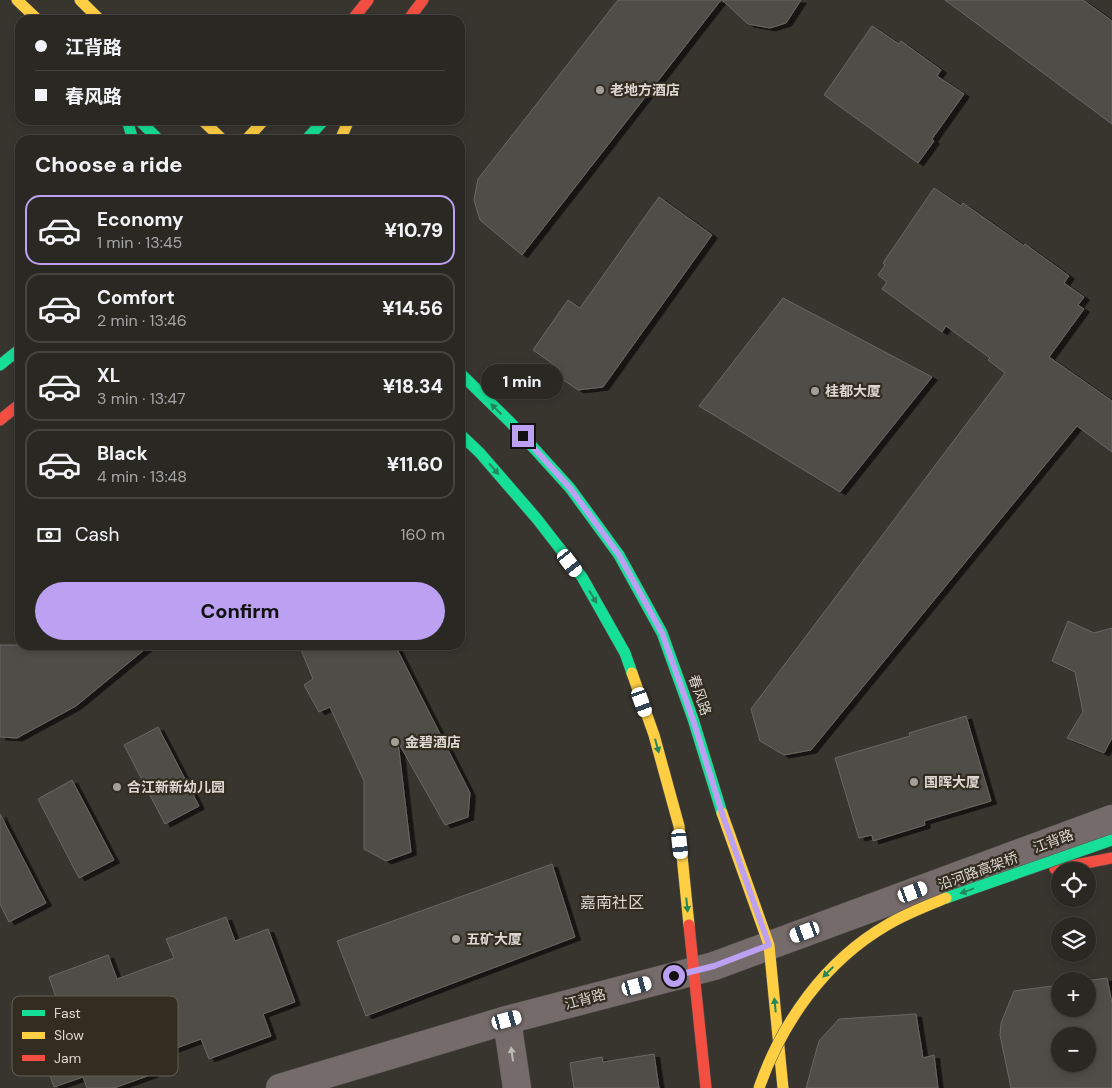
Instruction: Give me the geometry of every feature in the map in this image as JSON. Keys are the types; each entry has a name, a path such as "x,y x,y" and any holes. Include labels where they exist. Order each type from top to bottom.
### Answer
{"main road":[{"path":"17,0 33,15"},
{"path":"80,0 95,15"},
{"path":"356,15 368,0"},
{"path":"412,15 424,0"},
{"path":"144,125 155,135"},
{"path":"207,125 217,135"},
{"path":"250,135 260,125"},
{"path":"310,135 320,125"},
{"path":"0,364 15,353"},
{"name":"春风路","path":"465,378 511,423 570,488 619,555 662,633 693,720 723,816 769,945 783,1088"},
{"path":"0,420 15,408"},
{"path":"465,439 537,519 582,577 625,653 654,735 679,826 706,1088"},
{"name":"沿河路高架桥","path":"759,1088 787,1024 816,984 844,956 876,931 920,908 1112,840"},
{"path":"987,884 1037,872 1112,858"}],"street":[{"name":"江背路","path":"280,1088 507,1020 714,966 1112,819"},
{"path":"507,1020 517,1088"}],"building":[{"name":"老地方酒店","path":"618,0 721,0 522,255 480,220 474,200 478,179"},
{"path":"722,0 801,0 786,23 770,28 748,24"},
{"path":"945,0 1083,0 1112,21 1112,124"},
{"path":"872,26 899,44 901,41 941,70 937,76 964,94 932,139 934,141 918,163 824,95"},
{"path":"934,188 961,206 963,203 1024,246 1025,244 1069,276 1064,283 1084,297 1078,305 1084,309 1049,357 1112,401 1112,452 1077,426 811,750 784,755 760,741 751,709 1005,373 988,360 990,358 946,326 942,332 882,289 887,282 878,275 885,265 883,263"},
{"path":"659,197 712,235 603,387 578,390 556,375 560,369 533,350 568,300 580,308"},
{"name":"桂都大厦","path":"783,298 932,377 840,492 699,406"},
{"path":"1068,621 1094,633 1112,628 1112,738 1104,753 1067,738 1083,712 1075,672 1052,661"},
{"path":"0,645 15,645 15,650 144,650 76,706 17,738 0,737"},
{"name":"金碧酒店","path":"301,650 398,650 470,793 468,817 445,825 398,742 411,852 386,861 364,849 364,781 330,707 319,712 304,685 313,679"},
{"name":"国晖大厦","path":"966,716 991,801 924,821 925,825 873,841 872,835 859,838 835,758 910,736 909,733"},
{"path":"158,727 199,806 165,824 124,745"},
{"path":"72,780 114,860 79,878 38,799"},
{"path":"0,814 46,903 9,922 0,904"},
{"name":"五矿大厦","path":"552,864 575,937 366,1016 337,941"},
{"path":"226,917 235,941 268,929 295,1002 263,1014 271,1036 209,1059 201,1039 178,1048 178,996 56,996 49,977 108,955 117,979 174,958 166,939"},
{"path":"1107,978 1112,1003 1112,1088 1011,1088 1000,1035 1001,1023 1014,991 1051,986 1051,1017 1096,1017 1096,980"},
{"path":"916,1014 923,1058 934,1055 938,1088 806,1088 819,1041 839,1019"},
{"path":"654,1054 659,1088 574,1088 570,1063 602,1057 603,1062"},
{"path":"50,1076 147,1076 114,1088 87,1088 83,1077 54,1087"}],"traffic: fast":[{"path":"128,125 132,135"},
{"path":"144,125 154,135"},
{"path":"310,135 320,125"},
{"path":"0,365 15,353"},
{"path":"465,378 511,423 570,488 619,555 662,633 693,719 722,813"},
{"path":"465,439 480,453 537,519 582,577 625,653 632,673"},
{"path":"946,898 1112,840"}],"traffic: slow":[{"path":"17,0 33,15"},
{"path":"80,0 95,15"},
{"path":"207,125 218,135"},
{"path":"250,135 260,125"},
{"path":"342,135 347,125"},
{"path":"632,673 654,735 679,826 689,925"},
{"path":"722,813 769,945 783,1088"},
{"path":"759,1088 780,1040 793,1017 825,975 844,956 887,925 946,898"}],"traffic: jam":[{"path":"356,15 368,0"},
{"path":"412,15 423,0"},
{"path":"0,420 15,408"},
{"path":"1091,862 1112,858"},
{"path":"689,925 706,1088"}],"place":[{"name":"老地方酒店","path":"600,90"},
{"name":"桂都大厦","path":"815,391"},
{"name":"金碧酒店","path":"395,742"},
{"name":"国晖大厦","path":"914,782"},
{"name":"合江新新幼儿园","path":"117,787"},
{"name":"五矿大厦","path":"456,939"}],"district":[{"name":"嘉南社区","path":"612,902"}],"route":[{"path":"523,436 570,488 619,555 662,633 693,720 723,816 769,945 714,966 674,976"}]}
